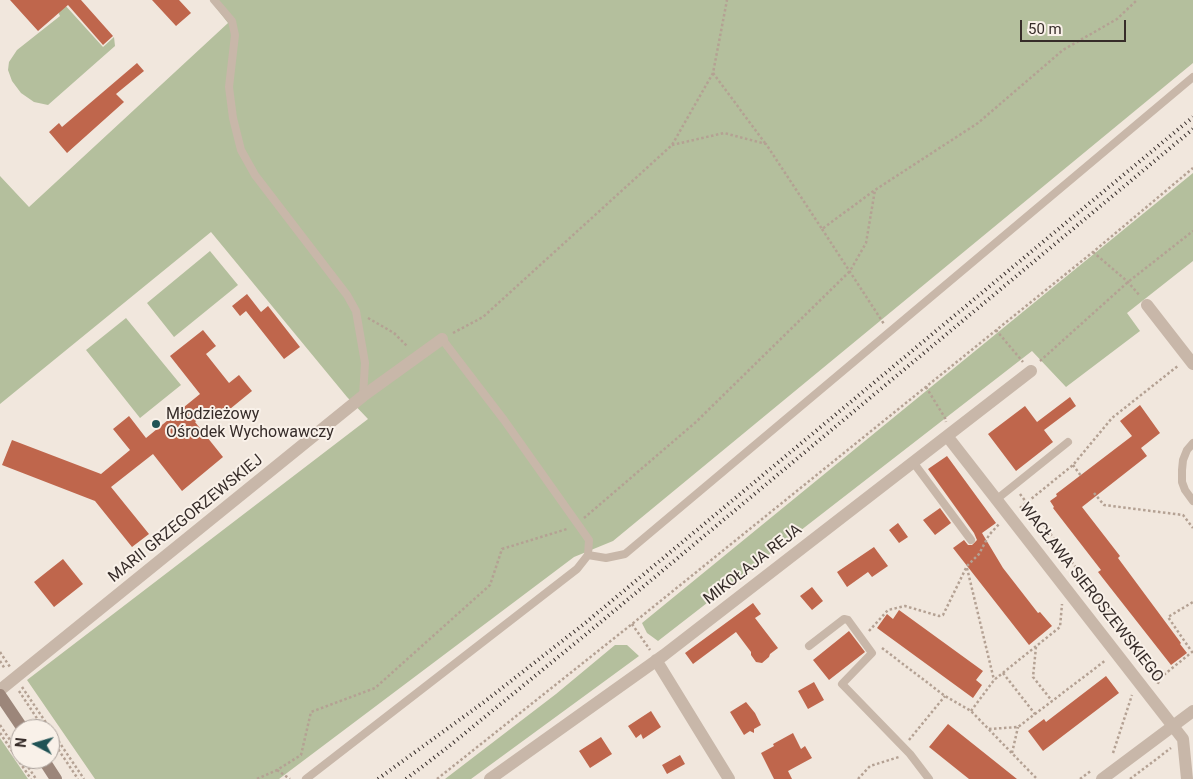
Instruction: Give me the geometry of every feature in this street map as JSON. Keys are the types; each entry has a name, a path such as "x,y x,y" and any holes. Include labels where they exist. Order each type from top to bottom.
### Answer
{"main road":[{"path":"0,695 16,719"}],"street":[{"path":"1147,305 1190,361"},
{"name":"MARII GRZEGORZEWSKIEJ","path":"0,690 363,396 442,339"},
{"name":"MIKOŁAJA REJA","path":"490,779 656,660 1031,371"},
{"name":"WACŁAWA SIEROSZEWSKIEGO","path":"947,436 1174,725 1183,739 1187,779"},
{"path":"656,660 729,779"},
{"path":"1102,779 1193,711"}],"lane":[{"path":"214,0 232,21 235,35 229,87 240,150 254,175 347,295 356,311 365,363 363,396"},
{"path":"588,555 606,558 625,554 1193,77"},
{"path":"306,779 578,569 588,555 589,540 504,420 442,339"},
{"path":"997,498 1068,442"},
{"path":"1193,443 1187,450 1183,460 1182,482 1193,501"},
{"path":"913,462 971,540"},
{"path":"809,646 844,619 848,620 872,654 842,684 910,754 929,779"}],"path":[{"path":"442,339 483,317 672,145 713,73 727,0"},
{"path":"822,229 875,190 978,122 1063,50 1117,19 1137,0"},
{"path":"713,73 766,144 889,332"},
{"path":"672,145 724,133 766,144"},
{"path":"437,779 926,387 1093,252 1193,168"},
{"path":"257,779 277,770 301,755 311,712 375,688 490,585 502,549 573,527 696,422 850,271 866,243 875,190"},
{"path":"996,330 1031,371 1048,353 1128,282 1193,231"},
{"path":"1093,252 1128,282 1147,305"},
{"path":"356,311 394,333 417,357"},
{"path":"869,631 888,610 905,606 939,616 944,615 967,566 979,554 989,535 1010,515 1073,465 1112,418 1190,361"},
{"path":"926,387 946,418 947,436"},
{"path":"1073,465 1081,476"},
{"path":"1013,485 1160,678"},
{"path":"1094,493 1104,505 1183,516 1193,528"},
{"path":"967,566 994,680"},
{"path":"971,711 994,680 1060,627 1062,597"},
{"path":"1156,688 1160,678 1192,652 1168,616 1193,602"},
{"path":"632,624 656,660"},
{"path":"879,644 884,650 945,696 971,711 1037,779"},
{"path":"1036,646 1033,677 1052,701"},
{"path":"0,652 38,719"},
{"path":"989,729 1018,727 1109,657"},
{"path":"0,661 84,779"},
{"path":"1003,673 1035,714"},
{"path":"1114,753 1134,689"},
{"path":"903,747 945,696"},
{"path":"0,725 10,740"},
{"path":"1012,753 1018,727"},
{"path":"0,733 31,779"},
{"path":"1130,779 1183,739"},
{"path":"60,752 78,779"},
{"path":"858,779 870,766 910,754"},
{"path":"277,770 290,779"}],"green space":[{"path":"210,0 1193,0 1193,63 613,541 574,557 279,779 95,779 60,728 60,719 54,719 27,680 368,419 347,397 211,232 0,404 0,176 29,207 228,23"},
{"path":"64,4 103,47 114,37 115,46 48,105 34,102 21,93 12,81 8,70 9,62 17,50 60,16 57,10"},
{"path":"1193,173 1193,261 1127,313 1140,331 1066,387 1032,351 658,641 647,633 642,623"},
{"path":"210,251 238,285 174,337 147,303"},
{"path":"126,318 181,385 140,418 86,350"},
{"path":"615,645 627,645 639,656 471,779 445,779 556,694"},
{"path":"0,738 10,753 10,769 21,769 28,779 0,779"}],"building":[{"path":"10,0 81,0 113,36 103,45 68,5 38,31"},
{"path":"152,0 179,0 191,13 176,26"},
{"path":"137,63 144,71 116,94 124,102 67,153 49,132 59,123 62,127"},
{"path":"247,294 261,312 268,306 300,347 284,359 246,311 240,316 232,306"},
{"path":"203,330 216,346 206,354 229,383 239,375 252,391 219,418 212,409 195,422 223,457 182,491 153,454 111,487 149,534 132,547 95,501 2,465 12,440 101,474 130,450 113,429 129,416 146,438 200,394 170,356"},
{"path":"1070,397 1076,406 1044,430 1053,442 1016,471 988,434 1025,406 1037,422"},
{"path":"1140,405 1160,433 1141,448 1147,456 1082,507 1120,556 1118,558 1187,653 1171,665 1098,572 1101,570 1053,508 1050,501 1057,496 1056,494 1132,436 1120,421"},
{"path":"947,456 996,523 982,533 1003,568 1038,613 1040,612 1052,626 1029,645 953,548 964,540 968,545 972,545 977,540 974,533 928,469"},
{"path":"940,508 951,523 935,535 923,520"},
{"path":"898,523 908,537 899,543 889,530"},
{"path":"874,547 888,566 872,577 868,572 847,587 837,572"},
{"path":"63,559 83,584 54,607 34,582"},
{"path":"812,587 823,601 812,610 800,596"},
{"path":"753,603 761,614 755,618 778,648 762,663 756,662 736,632 693,664 685,653"},
{"path":"899,610 983,671 976,680 982,685 973,698 877,628 887,614 893,619"},
{"path":"849,631 865,652 829,680 813,660"},
{"path":"1106,676 1119,693 1043,751 1028,731 1044,719 1046,722"},
{"path":"814,682 824,700 808,709 798,691"},
{"path":"746,702 755,713 761,725 754,729 754,733 750,731 744,735 730,712"},
{"path":"651,711 661,727 643,739 641,734 636,738 628,726"},
{"path":"948,724 1017,779 969,779 929,747"},
{"path":"793,733 801,749 805,746 812,758 788,771 792,779 774,779 761,753"},
{"path":"601,737 612,754 590,768 579,751"},
{"path":"680,755 685,764 667,774 662,765"}],"railway":[{"path":"378,779 484,702 584,624 1193,117"},
{"path":"406,779 590,631 1193,129"}],"place":[{"name":"Młodzieżowy Ośrodek Wychowawczy","path":"156,424"}]}
